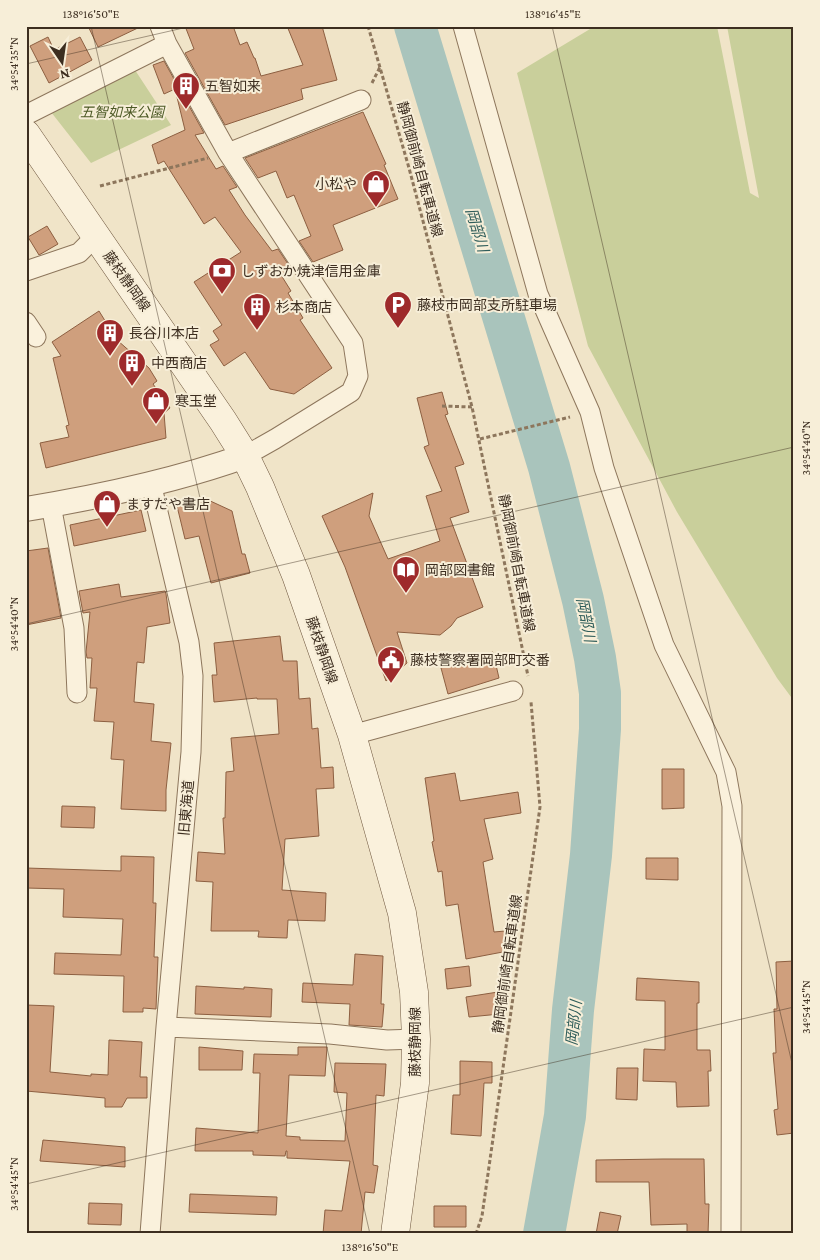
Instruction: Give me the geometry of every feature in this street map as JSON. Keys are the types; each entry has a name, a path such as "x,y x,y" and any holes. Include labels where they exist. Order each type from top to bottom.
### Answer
{"main road":[{"name":"藤枝静岡線","path":"26,134 245,456 260,486 296,575 352,735 402,913 414,992 415,1083 395,1234"}],"street":[{"path":"26,509 151,483 208,469 245,456 275,440 351,392 358,376 353,343 228,153 167,44 160,26"},
{"path":"463,26 538,294 590,412 604,468 664,645 726,772 732,806 731,1234"},
{"path":"26,115 167,44"},
{"path":"228,153 361,100"},
{"path":"26,271 79,253 96,236"},
{"name":"旧東海道","path":"150,1234 166,1027 191,752 194,676 189,642 151,483"},
{"path":"51,505 74,628 78,693"},
{"path":"352,735 513,691"},
{"path":"166,1027 330,1034 387,1040 416,1040"}],"path":[{"name":"静岡御前崎自転車道線","path":"368,26 411,178 480,439 529,680"},
{"path":"100,186 228,153"},
{"path":"442,406 472,407"},
{"path":"480,439 590,412"},
{"name":"静岡御前崎自転車道線","path":"476,1234 483,1206 540,807 530,700"}],"green space":[{"path":"595,26 717,26 750,193 759,198 727,26 794,26 794,701 777,678 677,512 588,346 517,73"},
{"name":"五智如来公園","path":"135,70 171,125 91,163 51,112"}],"building":[{"path":"88,26 142,26 98,47"},
{"path":"185,26 233,26 240,45 247,42 261,76 303,65 287,26 322,26 337,80 301,89 303,99 225,125 185,53 194,49"},
{"path":"48,37 54,50 80,37 92,60 49,83 30,46"},
{"path":"164,61 204,133 195,135 216,169 223,166 237,187 229,190 245,215 272,251 278,249 292,270 281,275 291,291 288,293 303,318 300,320 332,368 294,394 270,389 245,352 224,366 210,345 219,340 213,331 222,325 194,282 241,252 215,217 204,224 164,161 158,164 152,145 185,130 175,89 164,94 153,65"},
{"path":"363,112 386,164 384,165 398,199 333,225 343,250 313,262 299,241 311,236 294,195 287,198 276,171 258,178 245,158"},
{"path":"47,226 58,244 39,255 28,237"},
{"path":"99,311 117,340 149,368 157,381 153,384 170,408 164,413 166,438 46,468 40,443 69,437 66,426 69,425 53,358 61,356 52,342"},
{"path":"442,392 448,414 445,415 464,464 455,467 469,512 450,518 483,607 457,618 440,635 397,632 407,663 386,681 345,567 322,516 373,493 369,516 388,559 440,541 426,496 442,491 424,447 429,445 417,398"},
{"path":"206,499 232,511 242,554 245,554 250,573 211,583 199,536 185,539 177,506"},
{"path":"141,510 146,531 74,546 70,525"},
{"path":"48,548 61,618 26,625 26,551"},
{"path":"119,584 121,597 165,591 166,594 170,623 147,627 144,663 137,662 134,702 154,704 151,741 171,743 166,790 166,811 121,809 124,760 111,759 114,722 94,721 97,688 90,688 92,658 87,658 86,652 90,612 83,613 79,591"},
{"path":"280,636 283,661 297,661 299,699 310,698 312,729 318,728 321,768 333,767 334,788 316,789 319,836 285,839 282,890 326,893 325,921 288,920 287,938 258,937 259,931 211,931 213,882 196,881 198,852 225,854 223,818 225,818 226,772 234,771 231,738 279,734 277,699 257,698 214,702 212,675 217,675 214,643"},
{"path":"493,652 499,678 448,694 441,668"},
{"path":"662,769 684,769 684,808 662,809"},
{"path":"455,773 460,801 518,792 521,813 484,819 493,859 483,862 494,932 505,931 508,951 466,959 458,904 446,906 442,871 438,872 432,842 434,841 425,778"},
{"path":"62,806 95,807 94,828 61,827"},
{"path":"121,856 154,857 153,903 156,903 154,957 158,957 156,1009 143,1008 143,1012 123,1012 124,976 54,974 55,953 121,955 123,919 63,917 64,889 26,888 26,868 121,871"},
{"path":"646,858 678,858 678,880 646,879"},
{"path":"355,954 383,956 381,1004 384,1004 382,1027 349,1025 350,1004 302,1002 303,983 353,985"},
{"path":"794,961 794,1133 777,1135 774,1110 778,1109 773,1053 776,1053 774,1009 777,1009 776,962"},
{"path":"469,966 471,986 447,989 445,969"},
{"path":"637,978 699,982 697,1050 710,1050 711,1071 708,1071 709,1106 677,1107 676,1082 643,1081 644,1049 665,1050 665,1001 636,1000"},
{"path":"196,986 272,989 271,1017 195,1014"},
{"path":"498,992 500,1014 469,1017 466,997"},
{"path":"26,1005 54,1006 50,1072 91,1076 91,1074 108,1075 109,1040 142,1042 140,1077 147,1077 147,1098 127,1098 122,1107 105,1107 105,1098 26,1091"},
{"path":"199,1047 243,1051 242,1070 199,1070"},
{"path":"298,1047 327,1047 325,1076 289,1075 286,1136 300,1137 300,1140 345,1141 347,1093 334,1092 335,1063 386,1064 384,1096 376,1095 373,1165 378,1166 374,1193 365,1192 361,1234 323,1234 325,1210 342,1211 350,1161 287,1158 287,1151 285,1156 253,1155 253,1151 195,1151 196,1128 258,1133 260,1073 253,1073 254,1054 298,1055"},
{"path":"460,1061 492,1062 492,1083 484,1083 481,1136 451,1134 453,1095 460,1095"},
{"path":"617,1068 638,1068 637,1100 616,1099"},
{"path":"43,1140 125,1147 125,1167 40,1161"},
{"path":"704,1159 705,1204 709,1204 708,1234 687,1234 687,1224 651,1225 649,1182 596,1182 596,1160"},
{"path":"190,1194 277,1197 276,1215 189,1212"},
{"path":"89,1203 122,1204 121,1225 88,1224"},
{"path":"434,1206 466,1206 466,1227 434,1227"},
{"path":"600,1212 621,1216 617,1234 596,1234"}],"waterway":[{"name":"岡部川","path":"415,26 549,467 583,600 600,693 600,729 591,855 573,1010 565,1116 544,1234"}],"place":[{"name":"五智如来","path":"186,110"},
{"name":"小松や","path":"376,208"},
{"name":"しずおか焼津信用金庫","path":"222,295"},
{"name":"藤枝市岡部支所駐車場","path":"398,329"},
{"name":"杉本商店","path":"257,331"},
{"name":"長谷川本店","path":"110,357"},
{"name":"中西商店","path":"132,387"},
{"name":"寒玉堂","path":"156,425"},
{"name":"ますだや書店","path":"107,528"},
{"name":"岡部図書館","path":"406,594"},
{"name":"藤枝警察署岡部町交番","path":"391,684"}]}
